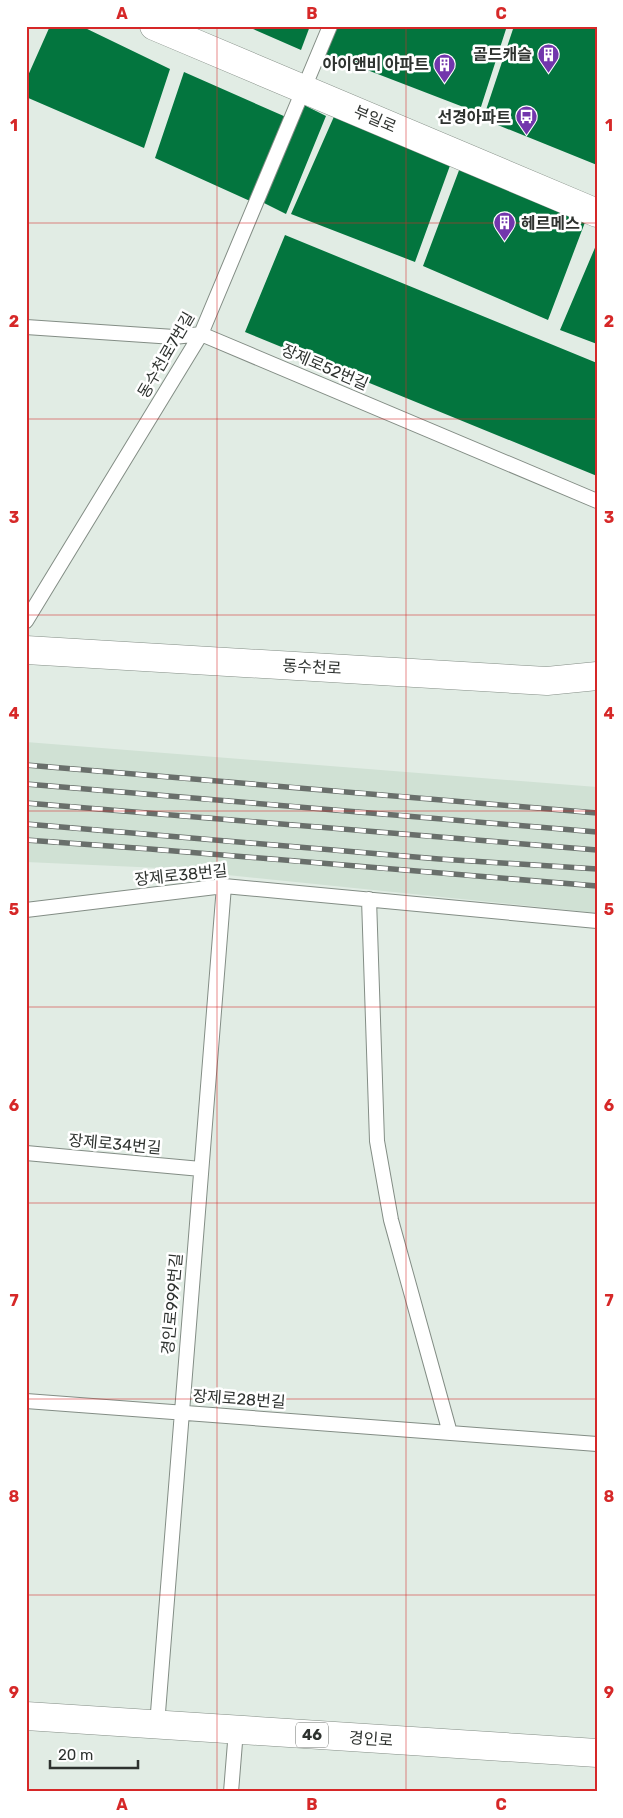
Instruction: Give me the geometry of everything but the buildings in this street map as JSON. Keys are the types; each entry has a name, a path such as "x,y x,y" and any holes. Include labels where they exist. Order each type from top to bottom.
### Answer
{"street":[{"name":"부일로","path":"154,26 597,213"},
{"name":"동수천로","path":"26,650 546,681 597,676"},
{"name":"경인로","path":"26,1716 597,1754"}],"lane":[{"name":"동수천로7번길","path":"26,620 201,334 330,26"},
{"name":"장제로52번길","path":"26,327 174,337 201,334 597,501"},
{"name":"장제로38번길","path":"26,910 224,886 597,921"},
{"name":"경인로999번길","path":"156,1724 224,886"},
{"path":"368,899 377,1141 390,1220 450,1433"},
{"name":"장제로34번길","path":"26,1153 201,1169"},
{"name":"장제로28번길","path":"26,1401 597,1444"},
{"path":"231,1792 236,1730"}],"shaded area":[{"path":"26,742 597,787 597,913 160,868 26,862"}],"railway":[{"path":"26,765 597,813"},
{"path":"26,784 597,832"},
{"path":"26,803 597,850"},
{"path":"26,824 439,859 597,869"},
{"path":"26,840 597,886"}],"place":[{"name":"골드캐슬","path":"548,73"},
{"name":"아이앤비 아파트","path":"445,83"},
{"name":"선경아파트","path":"527,136"},
{"name":"헤르메스","path":"505,242"}]}
